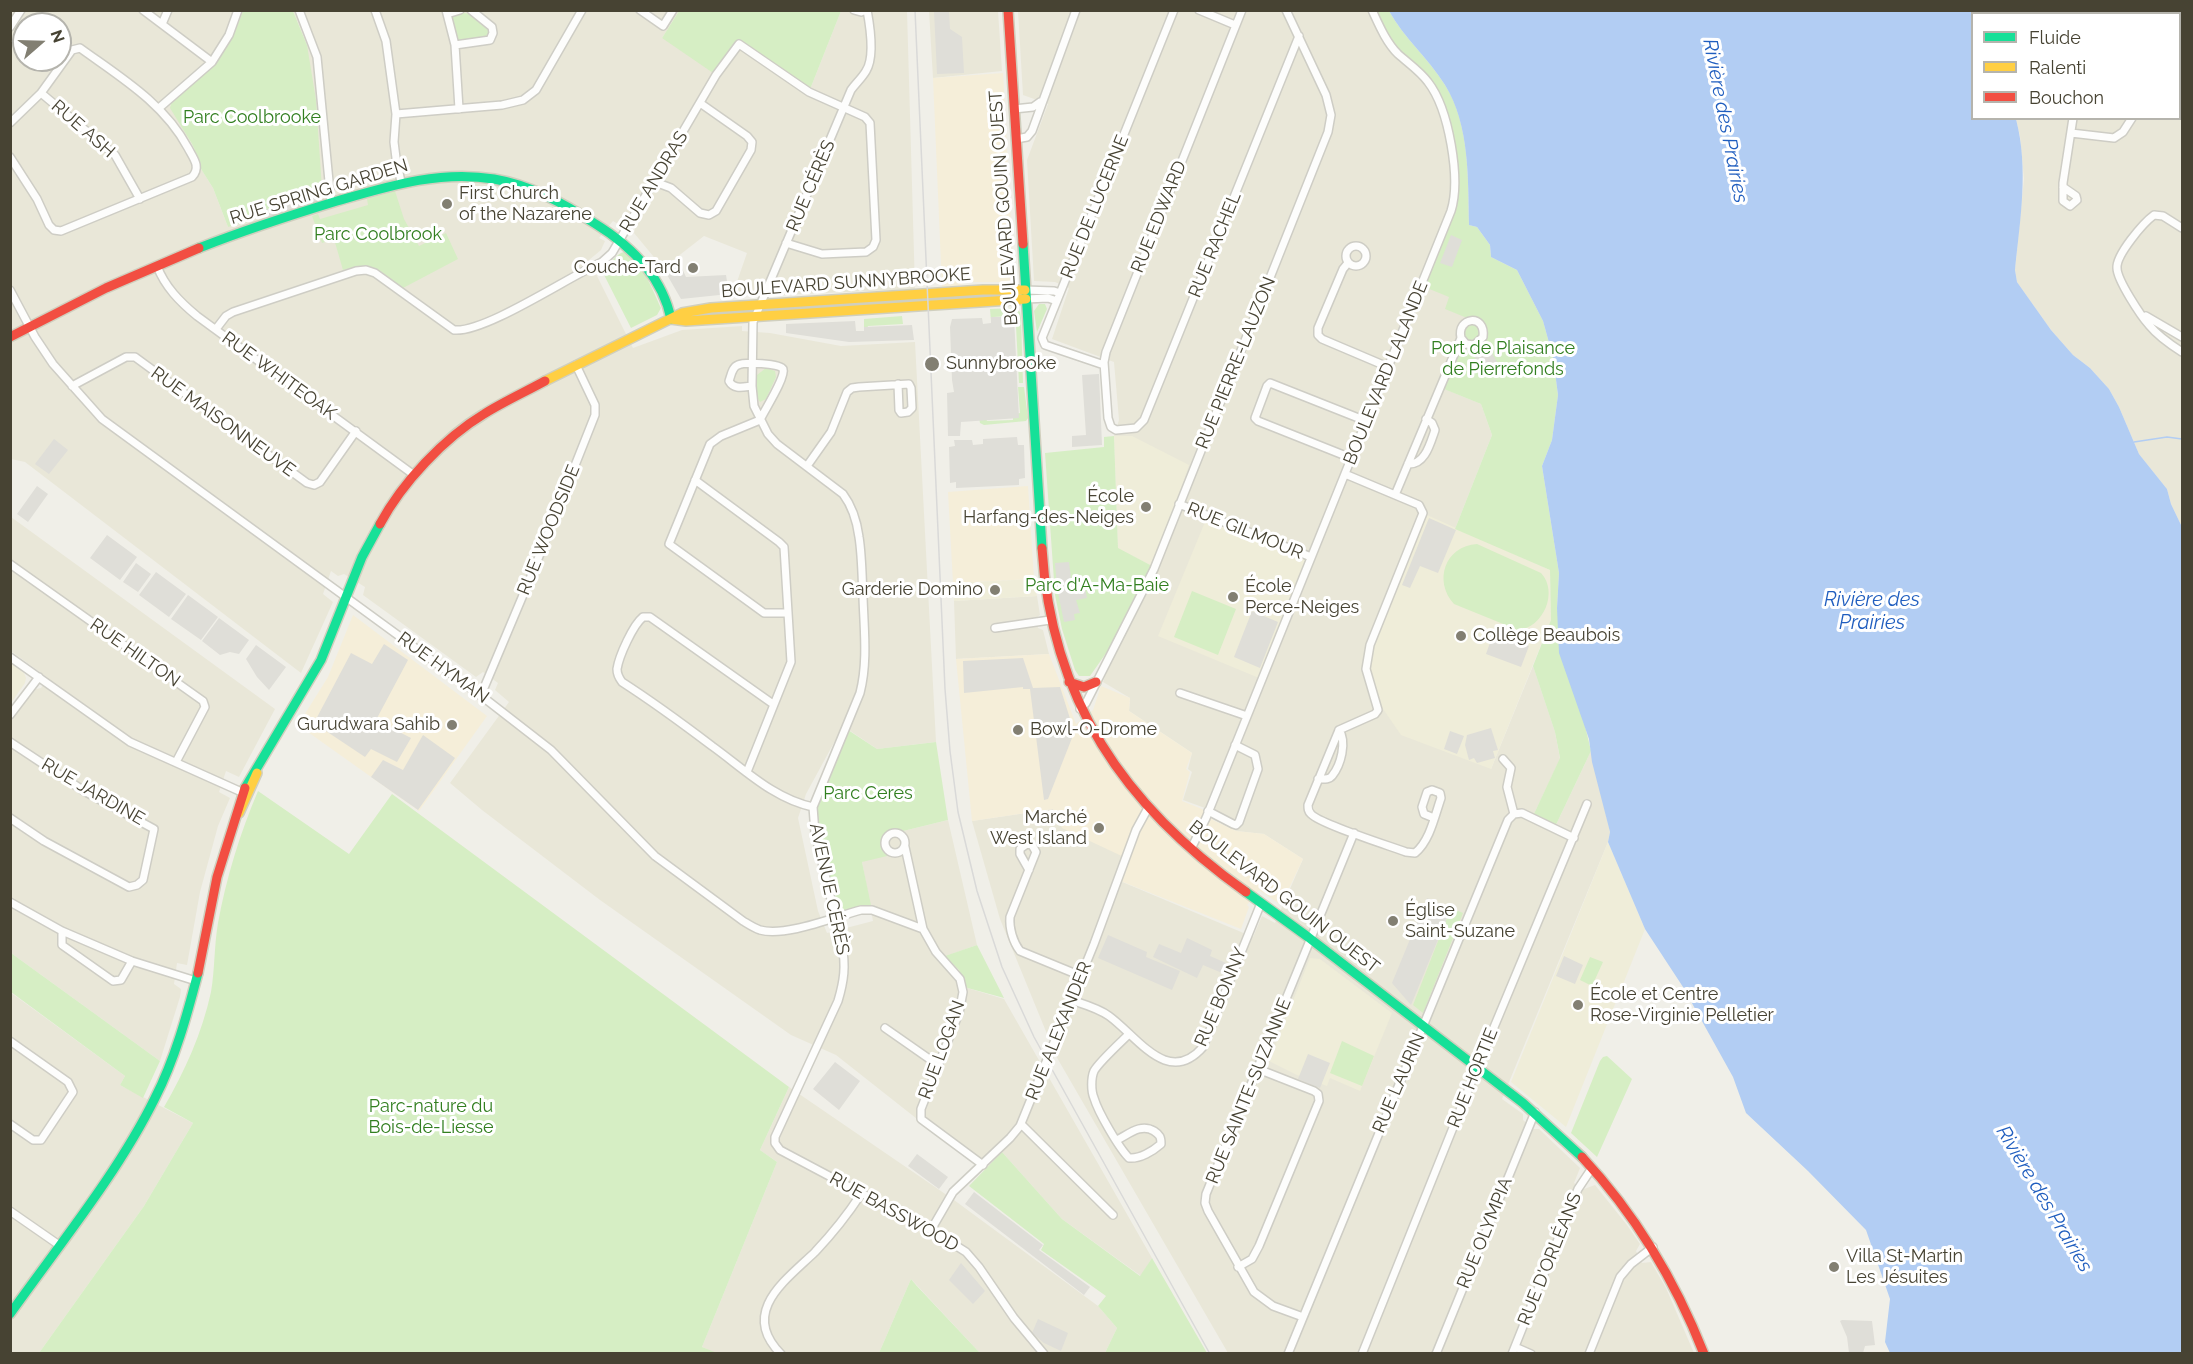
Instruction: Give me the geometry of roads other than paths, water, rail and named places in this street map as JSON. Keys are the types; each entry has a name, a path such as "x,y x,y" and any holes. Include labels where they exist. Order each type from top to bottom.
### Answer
{"street":[{"path":"10,27 21,10"},
{"path":"143,10 212,62"},
{"path":"162,24 168,10"},
{"path":"159,108 212,62 229,35 238,10"},
{"path":"299,10 317,57 331,202"},
{"path":"375,10 386,41 396,114 394,142 401,182"},
{"path":"459,109 456,45 447,12 460,10"},
{"path":"456,45 490,40 493,33 492,27 471,10"},
{"path":"640,10 663,26 673,10"},
{"name":"RUE CÉRÈS","path":"759,420 754,406 752,386 753,324 851,90 864,74 870,61 870,28 866,10 861,12 854,10"},
{"name":"BOULEVARD GOUIN OUEST","path":"1008,10 1042,568 1050,620 1080,709 1114,766 1148,808 1191,849 1534,1112 1564,1138 1622,1203 1653,1248 1681,1298 1702,1353"},
{"path":"1016,140 1024,139 1030,134 1076,10"},
{"name":"RUE DE LUCERNE","path":"1104,365 1044,344 1043,335 1174,10"},
{"path":"1199,10 1235,25"},
{"name":"RUE EDWARD","path":"1112,429 1108,418 1104,365 1108,346 1242,10"},
{"name":"RUE PIERRE-LAUZON","path":"1080,709 1086,703 1149,579 1328,132 1331,115 1329,102 1286,10"},
{"name":"BOULEVARD LALANDE","path":"1191,849 1197,840 1345,474 1455,196 1448,133 1438,100 1430,84 1391,46 1372,10"},
{"path":"396,114 459,109 524,100 536,90 580,11"},
{"name":"RUE RACHEL","path":"1112,429 1132,430 1144,420 1299,36"},
{"name":"RUE ANDRAS","path":"216,329 232,312 356,271 366,270 375,273 454,330 464,331 498,317 602,262 610,256 716,75 739,44 795,84 865,117 870,123 876,240 873,247 866,252 822,254 786,243"},
{"path":"10,123 41,93 72,50 80,48 141,92 159,108 182,135 197,165 192,177 62,231 54,230 49,225 37,199 10,157"},
{"name":"RUE ASH","path":"41,93 115,155 140,199"},
{"path":"1014,108 1035,107 1044,95"},
{"path":"655,182 671,188 700,213 709,215 716,211 751,150 752,142 747,136 700,103"},
{"path":"2063,187 2073,120"},
{"path":"2071,133 2114,138 2123,132 2131,120"},
{"name":"RUE SPRING GARDEN","path":"10,337 117,282 254,227 401,182 452,176 480,177 536,191 620,239 635,251 649,268 667,303 671,319"},
{"path":"2182,228 2163,216 2154,215 2146,221 2118,259 2116,270 2149,325 2173,347 2182,352"},
{"path":"1348,263 1343,269 1318,328 1318,335 1322,339 1388,367"},
{"name":"RUE WHITEOAK","path":"157,266 175,295 192,312 414,475"},
{"name":"RUE HYMAN","path":"10,290 53,364 102,419 481,695 551,750 655,856 743,921 759,929 775,932 861,910 872,910 923,929"},
{"name":"BOULEVARD SUNNYBROOKE","path":"10,1314 124,1154 156,1097 182,1034 196,981 214,886 235,819 246,794 247,782 261,763 316,670 362,557 376,529 393,501 414,475 441,448 478,418 576,365 682,313 697,310 994,290 1057,301"},
{"name":"BOULEVARD SUNNYBROOKE","path":"671,319 686,321 1054,291 1060,293"},
{"path":"2141,313 2182,337"},
{"path":"1395,495 1461,338"},
{"name":"RUE MAISONNEUVE","path":"72,386 126,357 135,357 308,483 314,485 320,482 356,431"},
{"path":"752,386 737,388 731,385 729,381 733,368 738,364 779,365 783,372 759,420 715,439 710,444 669,544 764,613 788,613"},
{"name":"RUE WOODSIDE","path":"481,695 595,415 595,405 576,365"},
{"path":"1351,458 1258,421 1255,418 1255,412 1266,386 1270,383 1366,421"},
{"path":"807,466 831,432 847,392 852,388 898,384"},
{"path":"1408,464 1421,461 1430,443 1435,430 1432,423 1426,419"},
{"name":"AVENUE CÉRÈS","path":"759,420 777,444 843,494 851,507 859,535 865,641 864,676 860,693 813,807 815,833 845,963 844,980 833,1011 775,1137 775,1143"},
{"path":"1345,474 1419,505 1423,513 1370,645 1366,669 1378,710 1375,714 1339,730 1308,805 1311,814 1354,833 1406,852 1415,853 1422,847 1434,818"},
{"path":"695,480 783,547 791,662 747,772"},
{"name":"RUE GILMOUR","path":"1179,504 1311,557"},
{"name":"RUE HILTON","path":"10,564 203,701 205,707 176,762"},
{"path":"773,704 650,617 642,616 635,623 617,668 622,682 678,720 747,772 783,797 813,807"},
{"path":"995,628 1050,620"},
{"path":"10,657 130,742 246,794"},
{"path":"10,715 39,677"},
{"path":"1069,682 1084,687 1096,682"},
{"path":"1180,693 1247,716"},
{"path":"1318,779 1329,778 1333,775 1344,746 1344,737 1339,730"},
{"name":"RUE JARDINE","path":"10,742 84,791 154,829 142,880 137,885 129,887 44,842 10,818"},
{"path":"1208,811 1233,824 1236,825 1239,822 1258,769 1255,755 1235,745"},
{"path":"1503,759 1511,768 1507,787 1514,814 1521,813 1574,837"},
{"name":"RUE HORTIE","path":"1362,1353 1587,804"},
{"name":"RUE ALEXANDER","path":"932,1230 953,1192 1011,1138 1021,1124 1081,976 1136,830 1148,808"},
{"name":"RUE LAURIN","path":"1288,1353 1508,820 1514,814"},
{"name":"RUE SAINTE-SUZANNE","path":"1303,1317 1264,1301 1254,1292 1205,1203 1206,1194 1354,833"},
{"name":"RUE LOGAN","path":"905,847 923,929 936,952 960,979 963,992 959,1013 921,1109 921,1119 983,1165"},
{"path":"1029,870 1009,924 1016,945 1020,951 1081,976"},
{"path":"10,902 62,931 132,961 196,981"},
{"name":"RUE BONNY","path":"1071,1000 1108,1016 1162,1061 1174,1063 1186,1061 1203,1047 1261,903"},
{"path":"62,931 62,945 113,981 121,980 132,961"},
{"path":"885,1028 938,1065"},
{"path":"1117,1140 1144,1127 1157,1133 1162,1140 1159,1146 1134,1158 1129,1158 1117,1140 1094,1099 1092,1087 1094,1071 1129,1034"},
{"path":"10,1041 68,1082 73,1092 41,1140 33,1140 10,1124"},
{"path":"1239,1267 1252,1258 1259,1246 1319,1101 1318,1094 1314,1091 1258,1069"},
{"name":"RUE OLYMPIA","path":"1436,1353 1534,1112"},
{"path":"1021,1124 1113,1215"},
{"name":"RUE BASSWOOD","path":"775,1143 780,1150 932,1230 966,1252 1014,1318 1044,1353"},
{"name":"RUE D'ORLÉANS","path":"1513,1350 1578,1189 1592,1168"},
{"path":"781,1353 772,1344 765,1322 772,1295 831,1234 861,1194"},
{"path":"10,1211 59,1245"},
{"path":"1589,1353 1620,1277 1631,1264 1653,1248"},
{"path":"1513,1350 1531,1353"}],"water":[{"name":"Rivière des Prairies","path":"1389,11 2041,11 1971,12 1971,120 2016,120 2023,176 2015,270 2017,282 2051,330 2073,355 2090,368 2109,389 2139,454 2167,489 2182,527 2182,1353 1890,1353 1885,1342 1890,1299 1866,1230 1746,1113 1733,1077 1683,987 1645,929 1608,842 1610,832 1592,762 1589,739 1559,653 1557,608 1559,573 1542,466 1552,440 1558,395 1553,357 1543,321 1517,270 1491,257 1490,245 1477,227 1469,225 1466,153 1459,117 1445,85"}],"waterway":[{"path":"2134,442 2167,437 2182,439"}],"tram line":[{"path":"915,10 945,689 958,812 977,891 1002,967 1034,1037 1210,1354"}],"place":[{"name":"First Church of the Nazarene","path":"447,204"},
{"name":"Couche-Tard","path":"693,268"},
{"name":"Sunnybrooke","path":"932,364"},
{"name":"École Harfang-des-Neiges","path":"1146,507"},
{"name":"Garderie Domino","path":"995,590"},
{"name":"École Perce-Neiges","path":"1233,597"},
{"name":"Collège Beaubois","path":"1461,636"},
{"name":"Gurudwara Sahib","path":"452,725"},
{"name":"Bowl-O-Drome","path":"1018,730"},
{"name":"Marché West Island","path":"1099,828"},
{"name":"Église Saint-Suzane","path":"1393,921"},
{"name":"École et Centre Rose-Virginie Pelletier","path":"1578,1005"},
{"name":"Villa St-Martin Les Jésuites","path":"1834,1267"}],"park label":[{"name":"Parc Coolbrooke","path":"252,118"},
{"name":"Parc Coolbrook","path":"378,235"},
{"name":"Port de Plaisance de Pierrefonds","path":"1503,359"},
{"name":"Parc d'A-Ma-Baie","path":"1097,586"},
{"name":"Parc Ceres","path":"868,794"},
{"name":"Parc-nature du Bois-de-Liesse","path":"431,1117"}]}
